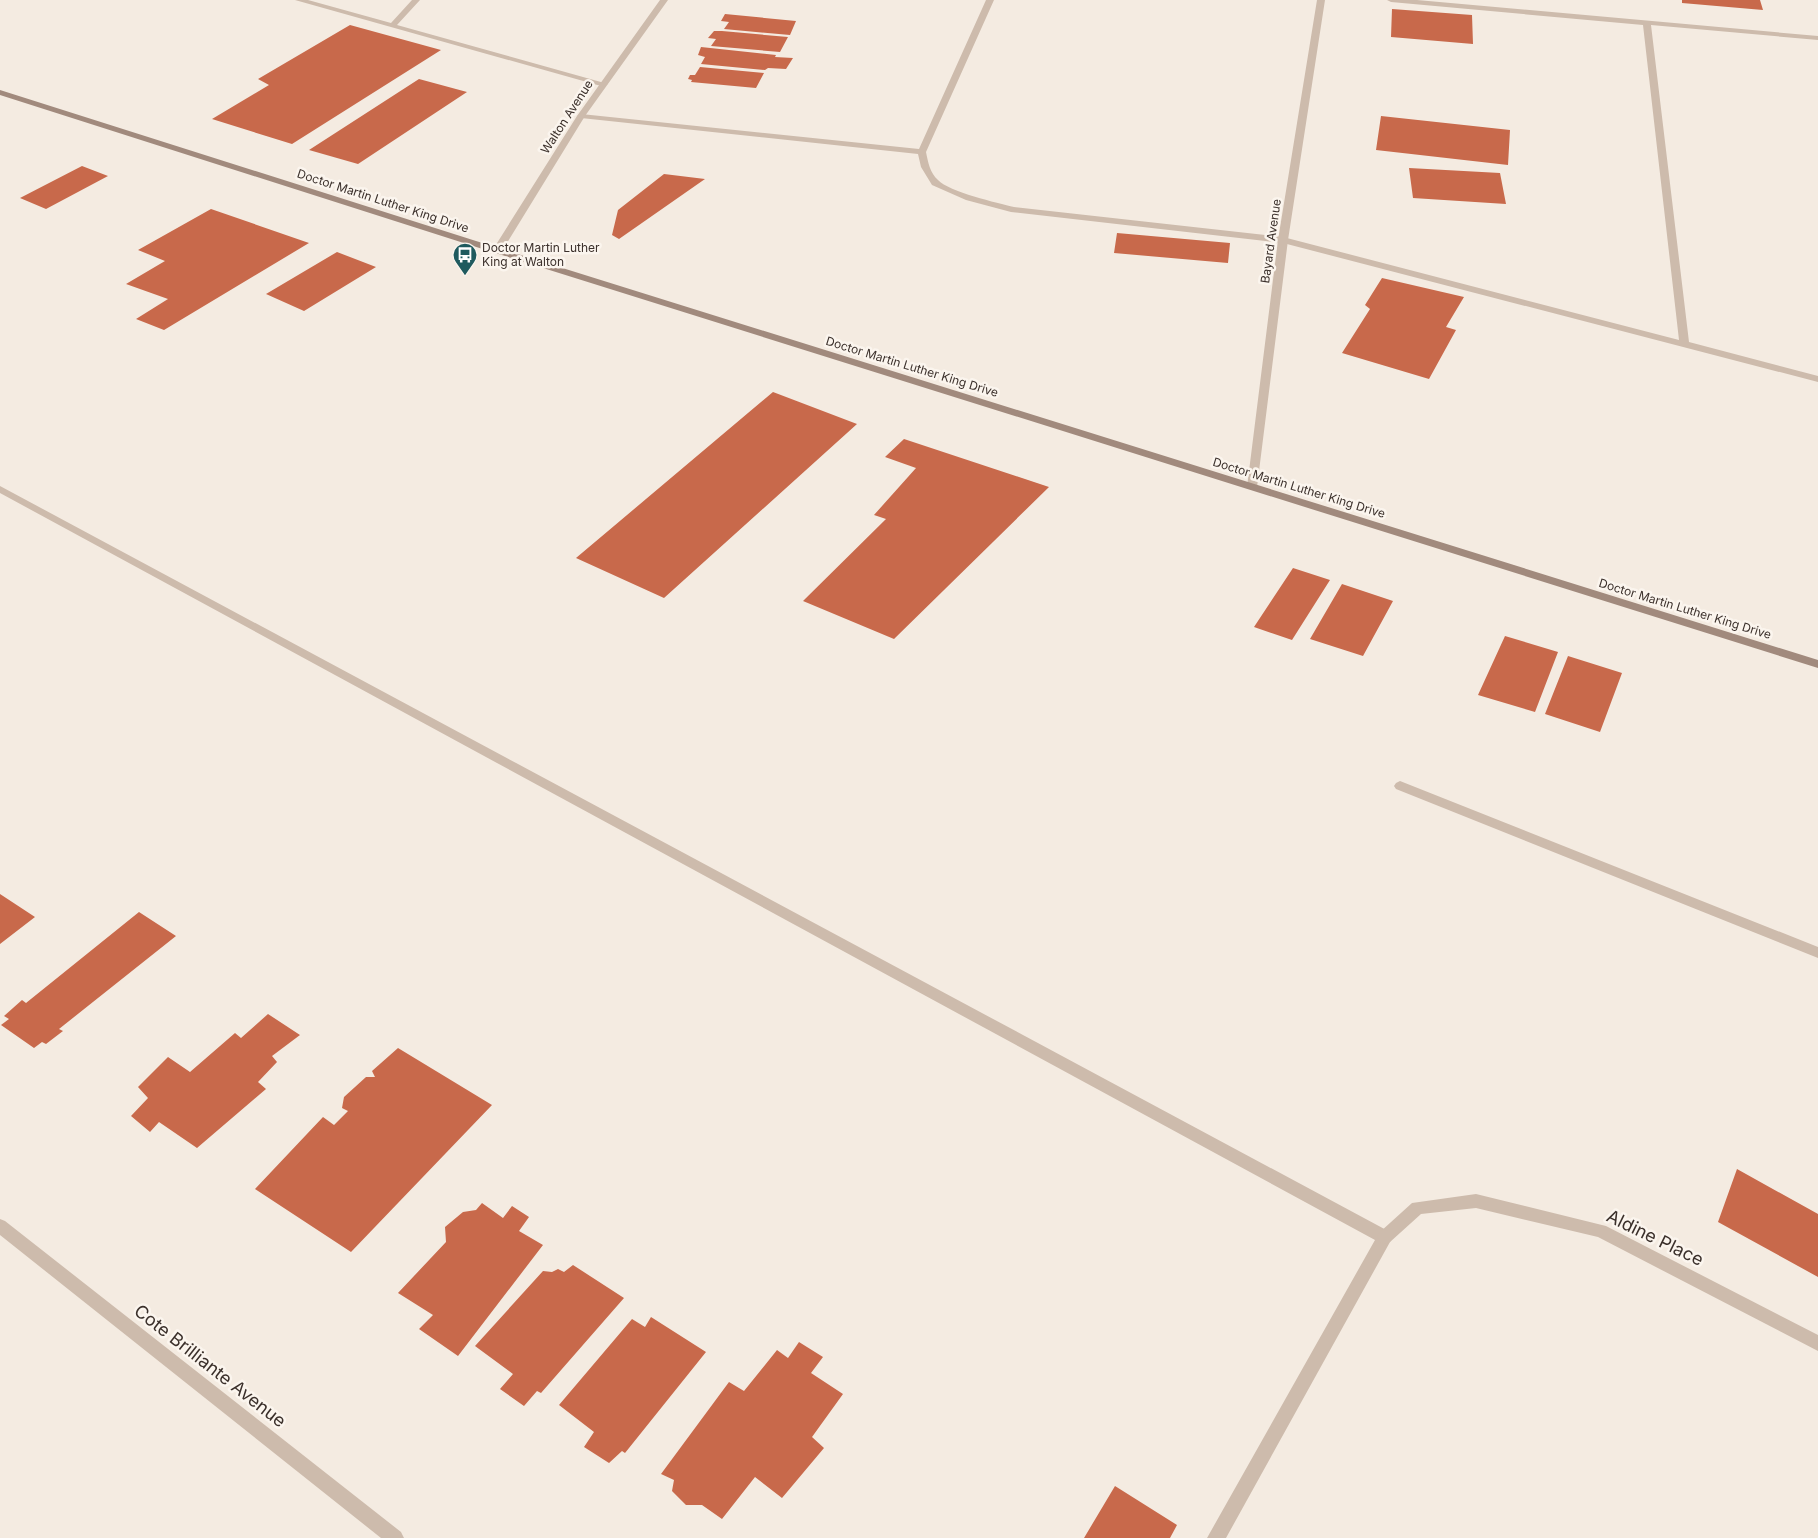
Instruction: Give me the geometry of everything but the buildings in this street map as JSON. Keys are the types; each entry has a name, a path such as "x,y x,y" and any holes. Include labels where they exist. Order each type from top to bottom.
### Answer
{"main road":[{"name":"Doctor Martin Luther King Drive","path":"0,92 497,251 1818,664"}],"street":[{"path":"299,0 604,84"},
{"path":"392,26 416,0"},
{"name":"Walton Avenue","path":"497,251 581,116 664,0"},
{"path":"990,0 922,152 925,167 935,183 969,198 1014,210 1283,240 1818,379"},
{"name":"Bayard Avenue","path":"1252,487 1283,240 1321,0"},
{"path":"1391,0 1818,38"},
{"path":"1647,23 1684,344"},
{"path":"581,116 922,152"},
{"path":"0,489 1385,1237"},
{"path":"1400,786 1818,953"},
{"name":"Aldine Place","path":"1216,1538 1385,1237 1417,1208 1476,1201 1601,1231 1818,1343"},
{"name":"Cote Brilliante Avenue","path":"0,1226 395,1538"}],"place":[{"name":"Doctor Martin Luther King at Walton","path":"465,276"}]}
